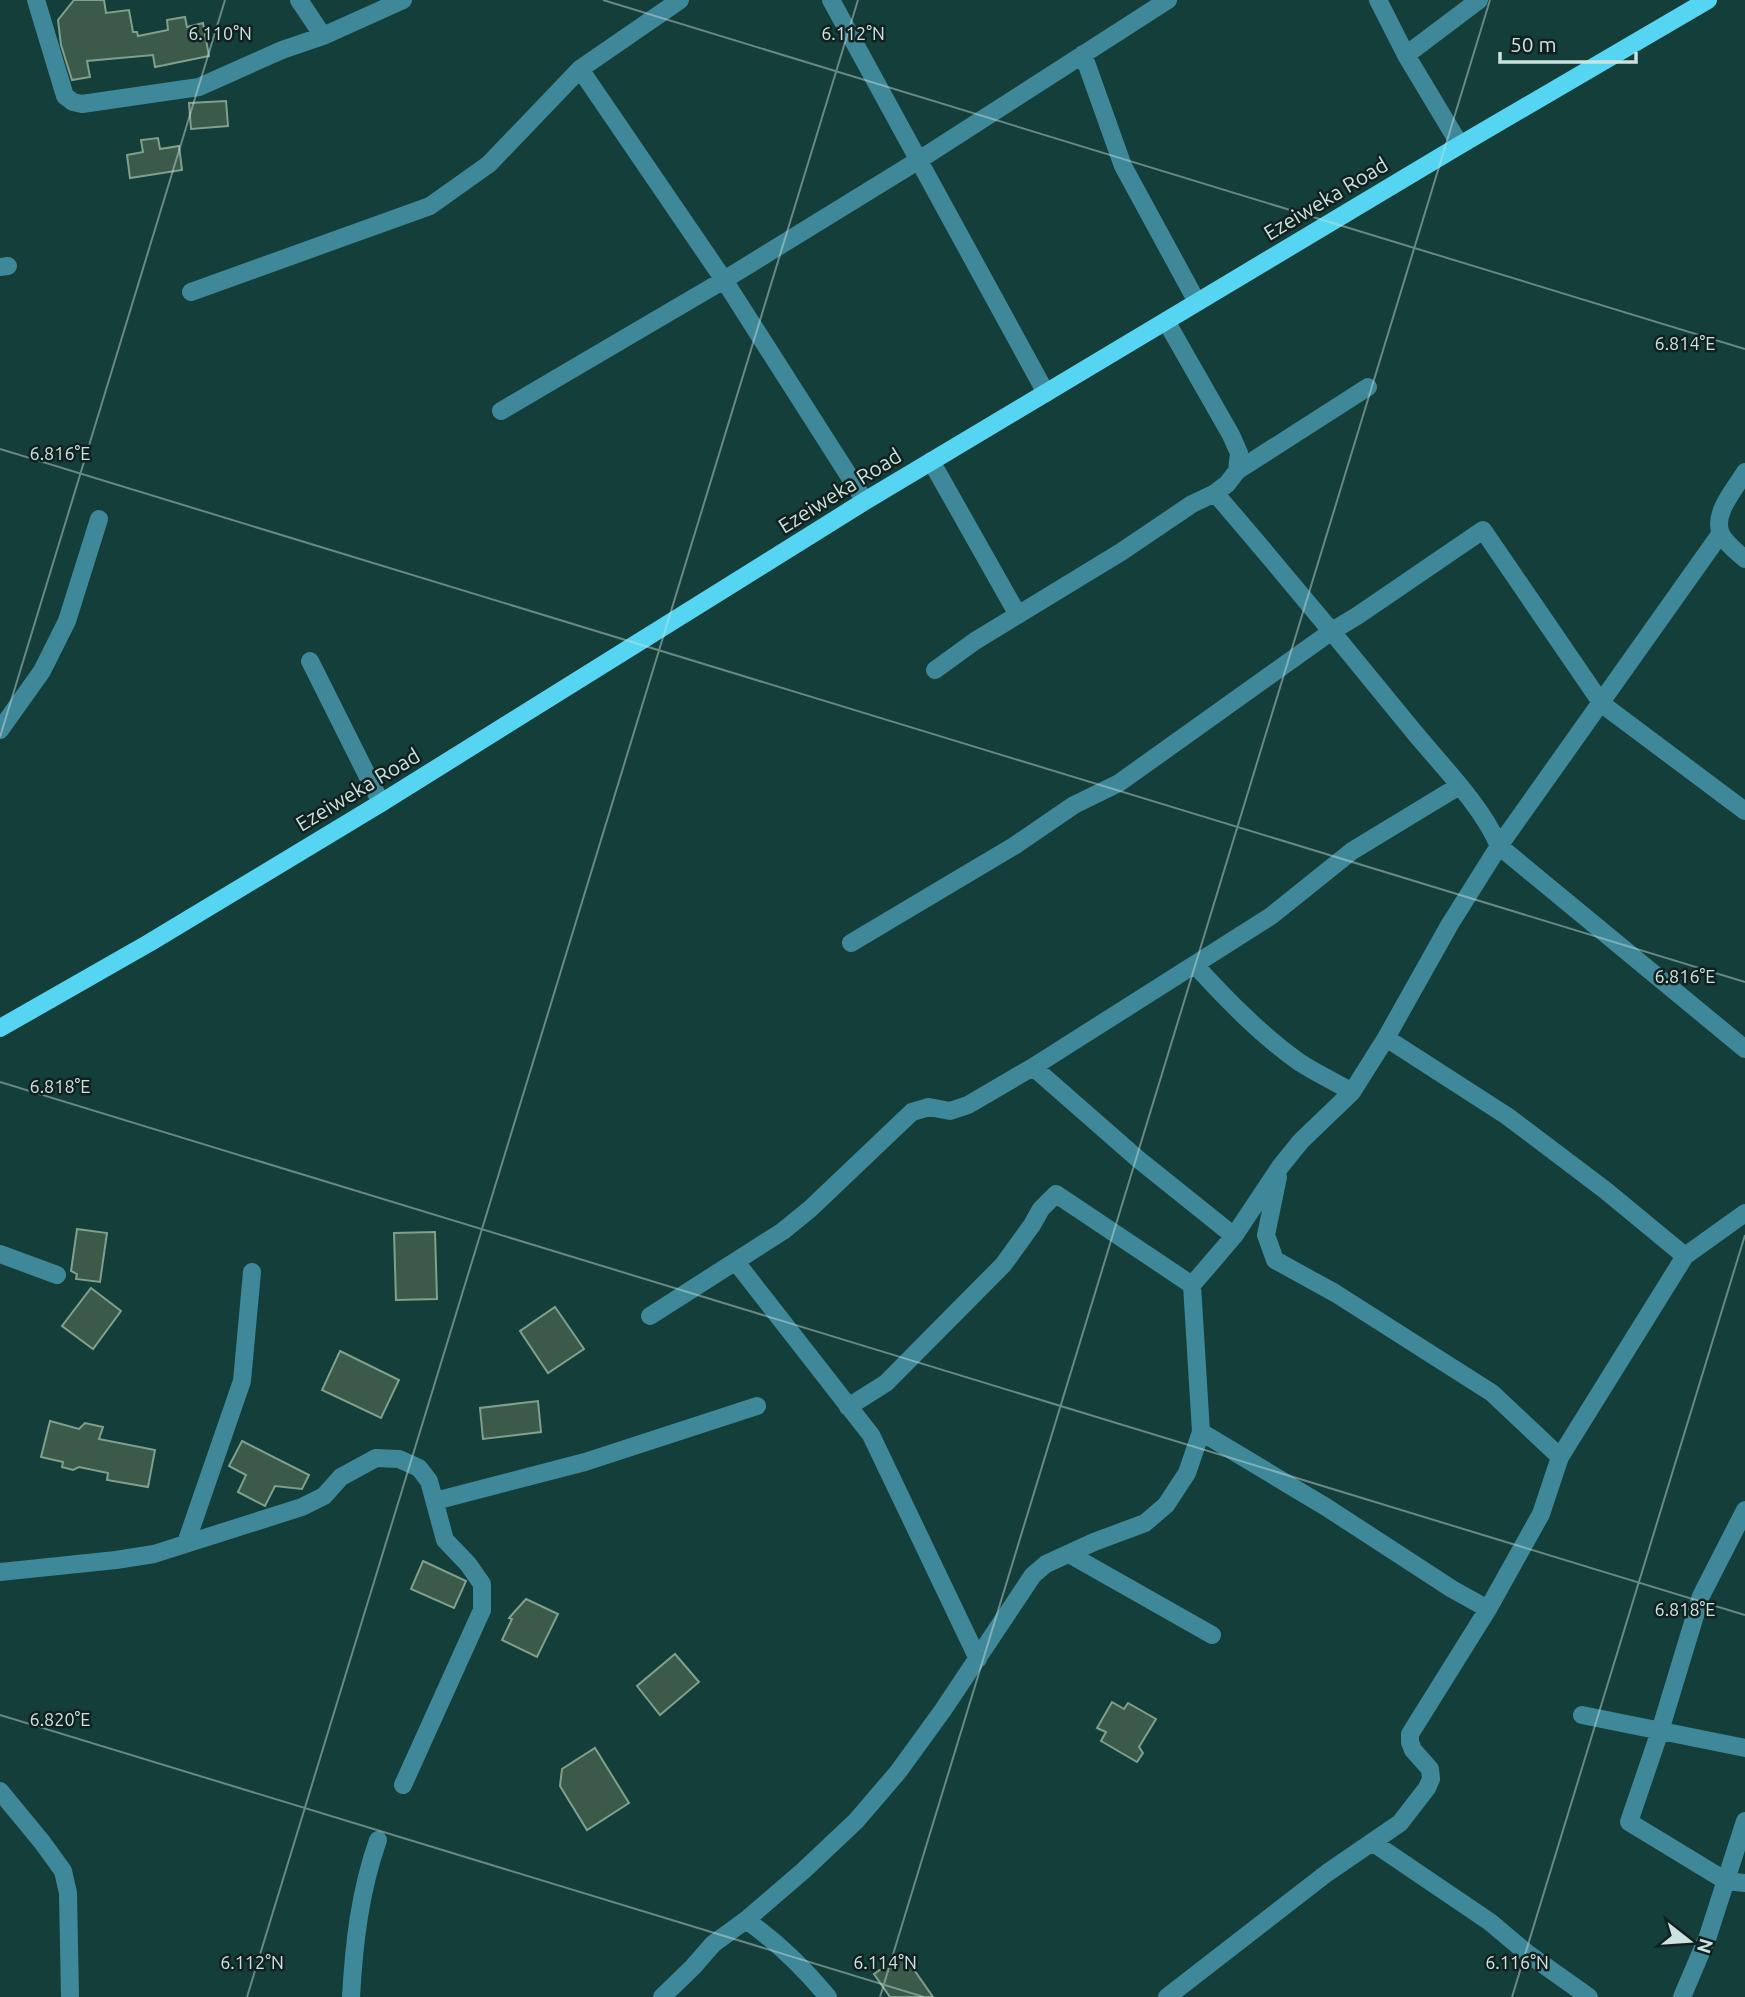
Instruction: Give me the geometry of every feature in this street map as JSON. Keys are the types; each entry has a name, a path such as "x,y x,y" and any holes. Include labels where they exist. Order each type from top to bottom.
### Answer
{"main road":[{"name":"Ezeiweka Road","path":"0,1028 149,943 381,803 931,461 1708,0"}],"street":[{"path":"36,0 65,96 82,104 199,86 403,0"},
{"path":"299,0 323,36"},
{"path":"191,292 430,206 489,164 580,69 653,7 680,0"},
{"path":"831,0 1046,393"},
{"path":"501,411 919,160 1168,0"},
{"path":"1378,0 1406,55 1460,145"},
{"path":"1406,55 1479,0"},
{"path":"1083,54 1123,166 1197,302"},
{"path":"580,69 724,279 865,501"},
{"path":"1167,321 1231,435 1239,453 1237,471"},
{"path":"936,670 975,641 1121,552 1192,504 1215,493 1227,484 1237,471 1368,387"},
{"path":"931,461 1018,615"},
{"path":"1745,472 1718,520 1721,533 1745,559"},
{"path":"1215,493 1459,786 1492,829 1499,846 1745,1049"},
{"path":"0,730 42,671 67,621 100,519"},
{"path":"851,943 1014,846 1074,806 1119,783 1332,631 1483,530 1602,704 1745,811"},
{"path":"662,1997 694,1967 713,1944 746,1920 803,1871 856,1821 898,1772 978,1659 1033,1575 1046,1564 1145,1523 1166,1505 1187,1473 1201,1432 1192,1285 1234,1236 1280,1167 1301,1141 1352,1092 1499,846 1721,533"},
{"path":"310,661 381,803"},
{"path":"650,1316 783,1231 810,1209 912,1112 929,1107 950,1111 968,1105 1033,1067 1271,916 1352,851 1459,786"},
{"path":"1195,965 1263,1034 1301,1063 1352,1092"},
{"path":"1386,1038 1507,1116 1685,1256"},
{"path":"1033,1067 1138,1159 1234,1236"},
{"path":"1280,1167 1266,1235 1275,1260 1335,1293 1492,1393 1560,1457"},
{"path":"848,1407 886,1382 1003,1265 1041,1209 1056,1194 1192,1285"},
{"path":"1167,1997 1327,1872 1400,1823 1427,1788 1431,1779 1430,1769 1413,1750 1410,1734 1488,1609 1541,1514 1560,1457 1685,1256 1745,1213"},
{"path":"0,1254 57,1275"},
{"path":"736,1262 871,1436 978,1659"},
{"path":"186,1543 242,1381 251,1272"},
{"path":"435,1501 584,1462 757,1406"},
{"path":"1201,1432 1488,1609"},
{"path":"0,1572 116,1560 154,1553 302,1507 324,1496 341,1477 376,1458 399,1459 419,1468 429,1481 445,1541 468,1563 482,1584 482,1610 403,1785"},
{"path":"1745,1510 1701,1596 1629,1822 1726,1881 1745,1883"},
{"path":"1069,1554 1212,1635"},
{"path":"1582,1715 1745,1748"},
{"path":"0,1791 63,1871 68,1893 70,1997"},
{"path":"1682,1997 1708,1936 1745,1821"},
{"path":"351,1997 353,1959 362,1897 378,1840"},
{"path":"1372,1842 1490,1922 1527,1953 1589,1997"},
{"path":"746,1920 805,1969 828,1997"}],"building":[{"path":"74,0 104,0 106,13 129,10 133,32 137,32 138,36 168,30 167,20 185,17 187,27 203,23 209,56 155,67 153,55 87,61 90,77 72,80 61,45 58,20"},
{"path":"226,101 228,126 191,129 189,103"},
{"path":"158,138 160,149 179,146 182,170 130,178 127,155 143,152 141,140"},
{"path":"77,1229 107,1233 100,1282 76,1279 77,1274 71,1271"},
{"path":"435,1232 437,1299 396,1300 394,1233"},
{"path":"91,1288 121,1311 93,1349 62,1326"},
{"path":"555,1307 584,1349 548,1373 520,1331"},
{"path":"340,1351 399,1380 381,1418 322,1390"},
{"path":"538,1401 541,1432 483,1439 480,1408"},
{"path":"50,1421 79,1429 85,1423 103,1427 99,1439 155,1450 148,1487 107,1480 108,1473 79,1467 73,1470 62,1467 63,1462 41,1457"},
{"path":"242,1441 309,1475 302,1489 275,1486 265,1506 238,1492 246,1475 229,1466"},
{"path":"423,1561 466,1581 454,1608 411,1589"},
{"path":"526,1599 558,1614 537,1657 502,1640 512,1619 509,1618"},
{"path":"675,1654 699,1682 660,1715 637,1686"},
{"path":"1112,1702 1124,1709 1128,1703 1156,1719 1139,1747 1143,1753 1137,1762 1101,1741 1106,1732 1097,1728"},
{"path":"595,1748 629,1803 587,1830 560,1786 562,1769"},
{"path":"903,1954 933,1997 890,1997 874,1974"}]}
